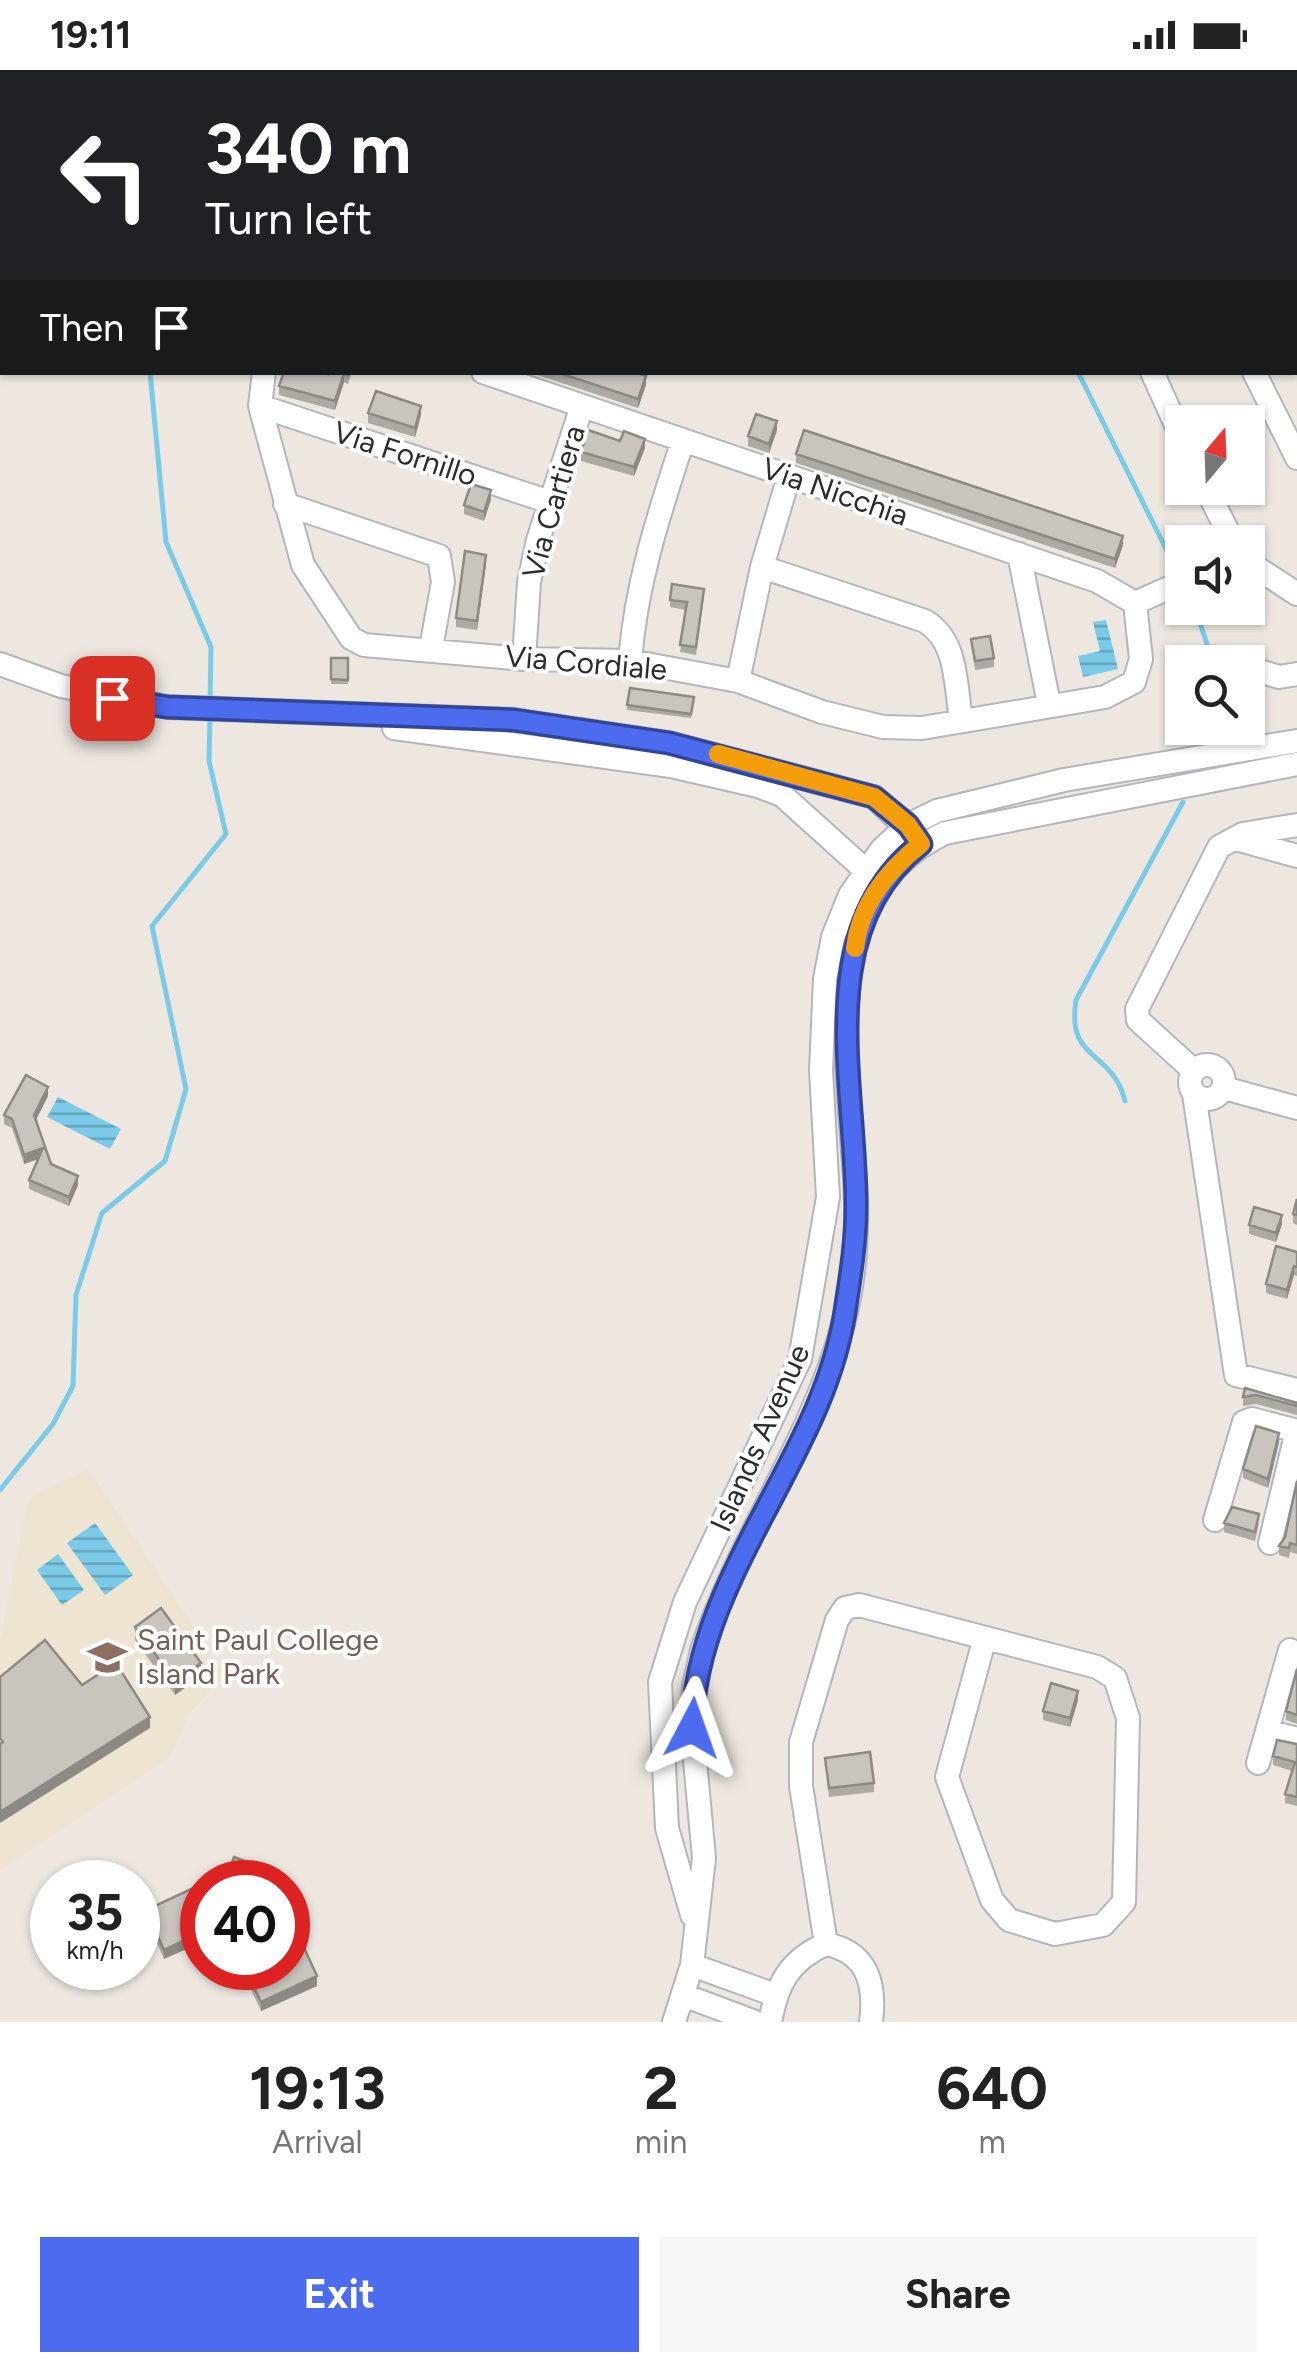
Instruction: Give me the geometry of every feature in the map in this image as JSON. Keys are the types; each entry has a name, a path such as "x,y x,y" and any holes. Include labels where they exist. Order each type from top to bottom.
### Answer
{"street":[{"name":"Via Cordiale","path":"264,375 260,406 302,565 351,638 380,648 431,648 524,659 630,661 738,681 822,712 883,727 922,728 1105,697 1134,682 1141,660 1135,603"},
{"name":"Via Nicchia","path":"492,375 1097,581 1135,603"},
{"path":"1153,375 1167,405"},
{"path":"1256,375 1297,458"},
{"name":"Via Fornillo","path":"260,406 550,502"},
{"name":"Via Cartiera","path":"524,659 529,582 582,406"},
{"path":"630,661 634,611 646,552 683,440"},
{"path":"738,681 762,567 789,476"},
{"path":"285,504 439,556 443,582 431,648"},
{"path":"1019,554 1049,704"},
{"path":"762,567 925,622 942,632 950,651 961,720"},
{"path":"1265,573 1297,594"},
{"path":"1135,603 1165,590"},
{"path":"0,664 61,686 167,707 321,715 454,740 671,766 874,797 914,834"},
{"path":"1265,672 1279,676 1297,674"},
{"name":"Islands Avenue","path":"694,1923 667,1828 660,1682 685,1602 800,1360 828,1196 822,1070 825,978 833,937 873,877 937,811 1064,780 1297,741"},
{"name":"Islands Avenue","path":"914,834 1297,764"},
{"path":"786,785 873,877"},
{"path":"1193,1070 1138,1020 1137,1008 1219,847 1233,838 1297,824"},
{"path":"1233,838 1297,856"},
{"name":"Islands Avenue","path":"674,2022 686,1996 692,1965 704,1858 692,1728 694,1686 712,1619 829,1372 844,1320 856,1206 847,1061 851,979 856,938 873,877"},
{"path":"1193,1070 1205,1064 1218,1068 1224,1088"},
{"path":"1193,1070 1190,1087 1236,1375 1297,1390"},
{"path":"1194,1094 1211,1099 1224,1088"},
{"path":"1224,1088 1297,1108"},
{"path":"1215,1520 1244,1422 1252,1420 1297,1431 1270,1543"},
{"path":"826,1944 800,1786 801,1742 837,1620 845,1608 860,1604 1097,1667 1115,1678 1128,1718 1124,1902 1102,1925 1055,1934 1008,1920 992,1900 947,1777 984,1640"},
{"path":"1258,1763 1290,1650"},
{"path":"1267,1731 1297,1739"},
{"path":"770,2022 775,1994 794,1964 826,1944 853,1952 869,1973 871,2022"},
{"path":"692,1965 775,1994"},
{"path":"686,1996 755,2022"}],"shaded area":[{"name":"Saint Paul College Island Park","path":"88,1469 225,1674 189,1714 169,1758 0,1870 0,1639 29,1498"}],"water":[{"path":"1106,620 1118,669 1083,677 1078,656 1100,651 1093,622"},
{"path":"58,1097 121,1129 110,1149 47,1117"},
{"path":"95,1523 133,1575 105,1595 67,1543"},
{"path":"58,1554 84,1590 62,1605 37,1570"}],"building":[{"path":"283,375 343,375 335,401 279,386"},
{"path":"565,375 644,375 638,399"},
{"path":"376,391 421,406 415,428 368,413"},
{"path":"756,414 777,421 769,444 748,436"},
{"path":"588,430 620,441 624,431 645,439 634,467 581,452"},
{"path":"804,430 1123,536 1115,559 796,454"},
{"path":"471,484 491,490 484,512 464,505"},
{"path":"465,551 486,555 477,621 456,618"},
{"path":"672,584 704,589 696,647 680,645 687,602 670,600"},
{"path":"990,636 994,658 975,661 971,639"},
{"path":"331,658 348,658 348,680 331,679"},
{"path":"630,688 694,697 691,714 627,705"},
{"path":"26,1075 48,1087 34,1115 51,1164 78,1176 69,1197 29,1180 43,1148 24,1155 12,1119 4,1115"},
{"path":"1254,1207 1282,1215 1276,1233 1249,1225"},
{"path":"1276,1246 1297,1252 1297,1267 1294,1266 1287,1290 1266,1284"},
{"path":"1245,1388 1297,1406 1256,1395 1243,1397"},
{"path":"1256,1426 1279,1433 1268,1479 1243,1469"},
{"path":"1297,1481 1297,1545 1290,1543 1289,1548 1279,1546 1285,1537"},
{"path":"1232,1507 1259,1514 1255,1532 1224,1523"},
{"path":"161,1608 201,1663 175,1681 135,1627"},
{"path":"45,1640 82,1685 116,1663 150,1717 0,1812 0,1677"},
{"path":"1297,1669 1297,1715 1286,1711"},
{"path":"1051,1683 1078,1691 1070,1718 1043,1711"},
{"path":"1277,1740 1297,1744 1297,1797 1285,1794 1295,1762 1273,1756"},
{"path":"870,1752 874,1783 829,1788 825,1758"},
{"path":"180,1894 180,1942 164,1950 160,1941 160,1904"},
{"path":"310,1961 317,1976 310,1979"},
{"path":"255,1990 287,1990 261,2002"}],"waterway":[{"path":"150,375 166,542 211,647 210,704"},
{"path":"1079,375 1165,547"},
{"path":"1201,625 1207,645"},
{"path":"0,1490 53,1424 73,1386 76,1295 102,1213 165,1161 186,1089 152,926 226,834 209,761 210,715"},
{"path":"1125,1101 1119,1084 1078,1035 1076,1000 1183,802"}],"slow traffic":[{"path":"718,754 874,797 908,825 921,844 899,861 868,904 855,948"}],"place":[{"name":"Saint Paul College Island Park","path":"107,1657"}],"route":[{"path":"112,698 167,707 514,720 669,743 874,797 908,825 921,844 899,861 882,882 868,904 856,938 847,1061 856,1206 844,1320 829,1372 712,1619 694,1686 692,1728"}]}
